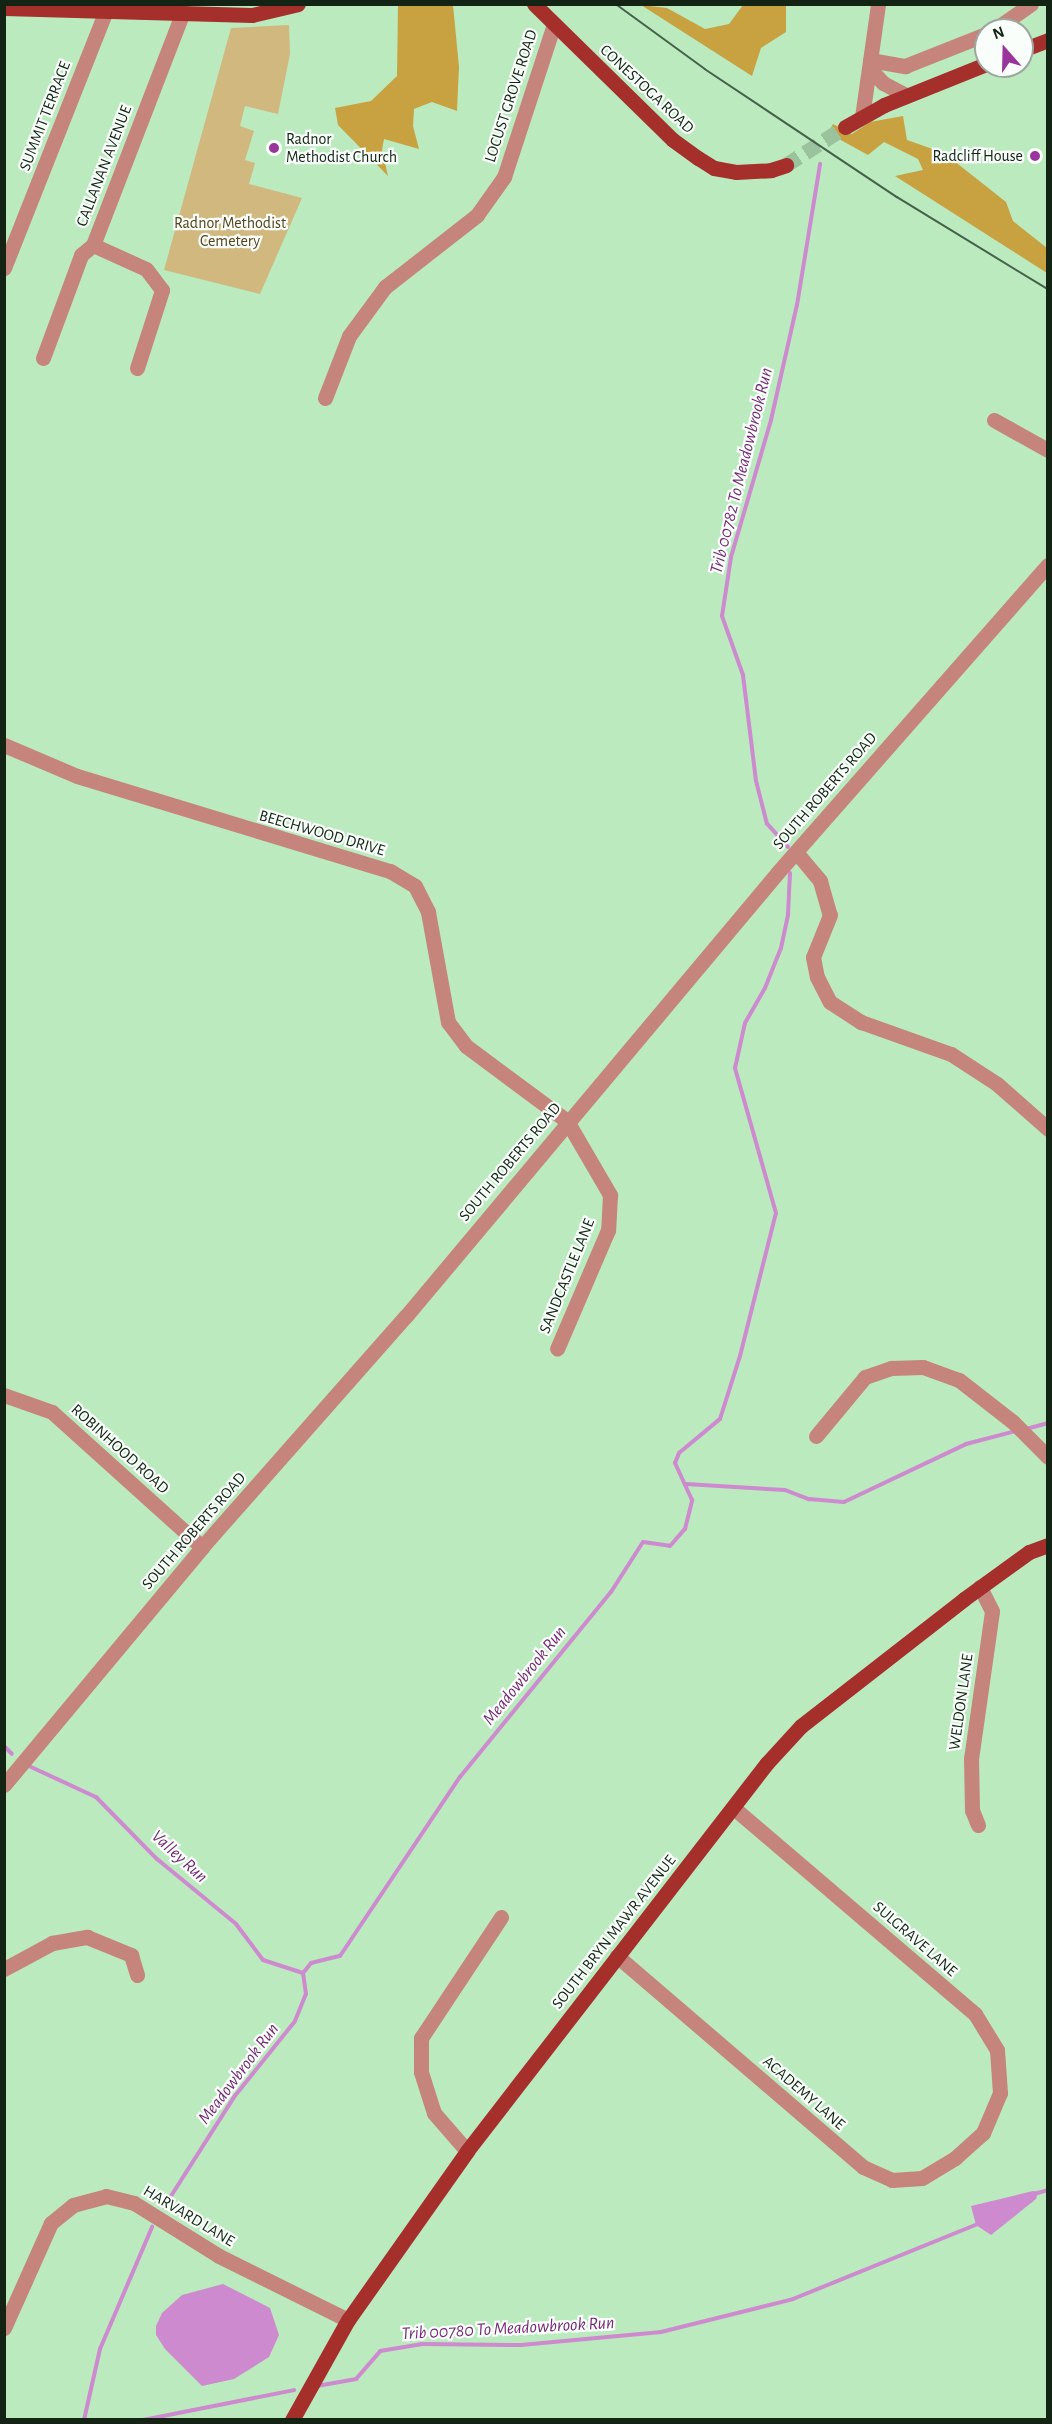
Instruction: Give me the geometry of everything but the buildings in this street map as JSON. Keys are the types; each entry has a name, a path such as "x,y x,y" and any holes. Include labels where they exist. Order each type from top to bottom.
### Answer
{"main road":[{"path":"4,8 252,15 298,4"},
{"name":"CONESTOGA ROAD","path":"534,4 673,140 714,168 754,171 786,165"},
{"path":"845,127 907,96 974,69"},
{"name":"SOUTH BRYN MAWR AVENUE","path":"292,2420 348,2320 467,2151 733,1807 801,1726 980,1587 1029,1552 1047,1545"}],"street":[{"path":"1011,18 1031,4"},
{"path":"862,117 881,6"},
{"name":"SUMMIT TERRACE","path":"4,268 106,10"},
{"name":"CALLANAN AVENUE","path":"137,368 162,290 146,269 93,245 183,12"},
{"name":"LOCUST GROVE ROAD","path":"325,399 349,336 385,287 477,215 504,177 554,24"},
{"path":"871,65 904,66 974,39"},
{"path":"871,65 883,83 907,96"},
{"path":"43,358 81,255 93,245"},
{"path":"994,420 1047,450"},
{"name":"SOUTH ROBERTS ROAD","path":"4,1785 202,1547 405,1316 796,852 1047,565"},
{"name":"BEECHWOOD DRIVE","path":"4,745 77,776 390,871 415,886 428,912 448,1022 466,1046 567,1121"},
{"path":"796,852 820,881 830,915 813,957 817,977 830,1002 861,1022 951,1054 997,1084 1047,1129"},
{"name":"SANDCASTLE LANE","path":"557,1349 608,1230 610,1195 567,1121"},
{"path":"816,1436 866,1377 891,1368 923,1367 959,1380 1012,1422 1047,1456"},
{"name":"ROBINHOOD ROAD","path":"4,1395 52,1412 202,1547"},
{"name":"WELDON LANE","path":"978,1825 972,1810 971,1759 992,1611 980,1587"},
{"name":"SULGRAVE LANE","path":"733,1807 975,2014 997,2050 1000,2093 983,2133"},
{"path":"467,2151 434,2113 421,2072 421,2038 501,1917"},
{"path":"4,1969 52,1943 87,1937 131,1955 137,1975"},
{"name":"ACADEMY LANE","path":"617,1956 863,2167 892,2180 922,2178 955,2158 983,2133"},
{"name":"HARVARD LANE","path":"4,2328 51,2223 74,2205 106,2196 134,2203 219,2256 348,2320"}],"green space":[{"name":"Radnor Methodist Cemetery","path":"289,25 290,54 278,114 245,106 240,126 254,131 245,160 255,163 249,184 302,198 260,294 164,270 231,28"}],"shaded area":[{"path":"398,5 453,5 459,67 457,111 432,102 414,109 413,126 419,149 384,139 382,150 388,176 338,125 335,108 371,101 397,76"},
{"path":"641,5 667,8 705,29 729,24 743,5 786,5 786,32 761,48 752,76"},
{"path":"903,116 907,140 944,153 1006,202 1013,221 1047,248 1047,273 895,176 923,170 918,159 884,142 868,155 828,133 833,124 852,134 870,122"},
{"path":"1033,2191 1038,2192 1036,2199 991,2235 976,2225 971,2206"},
{"path":"223,2284 270,2308 279,2335 269,2357 234,2379 202,2386 165,2349 156,2335 156,2326 162,2313 182,2295"}],"waterway":[{"name":"Trib 00782 To Meadowbrook Run","path":"788,847 767,824 756,781 743,675 722,616 731,557 771,420 797,305 820,164"},
{"name":"Meadowbrook Run","path":"164,2207 234,2097 295,2021 306,1994 303,1973 311,1963 340,1956 460,1777 611,1592 643,1542 670,1546 685,1529 692,1500 675,1463 679,1453 720,1419 740,1356 776,1213 735,1068 745,1023 765,988 781,948 788,914 790,873"},
{"name":"Meadowbrook Run","path":"1026,1429 1048,1423"},
{"name":"Meadowbrook Run","path":"686,1484 785,1490 809,1499 844,1502 966,1444 1016,1431"},
{"name":"Valley Run","path":"4,1746 12,1754"},
{"name":"Valley Run","path":"31,1767 96,1797 157,1859 236,1924 263,1960 303,1973"},
{"name":"Trib 00780 To Meadowbrook Run","path":"1034,2194 1048,2190"},
{"name":"Trib 00780 To Meadowbrook Run","path":"317,2386 356,2379 380,2351 422,2344 521,2345 661,2332 793,2299 980,2223"},
{"name":"Meadowbrook Run","path":"84,2420 100,2349 152,2227"},
{"name":"Trib 00780 To Meadowbrook Run","path":"143,2420 294,2390"}],"tunnel":[{"path":"786,165 845,127"}],"tram line":[{"path":"616,4 705,69 897,197 1048,289"}],"place":[{"name":"Radnor Methodist Church","path":"274,148"},
{"name":"Radcliff House","path":"1035,156"}]}
